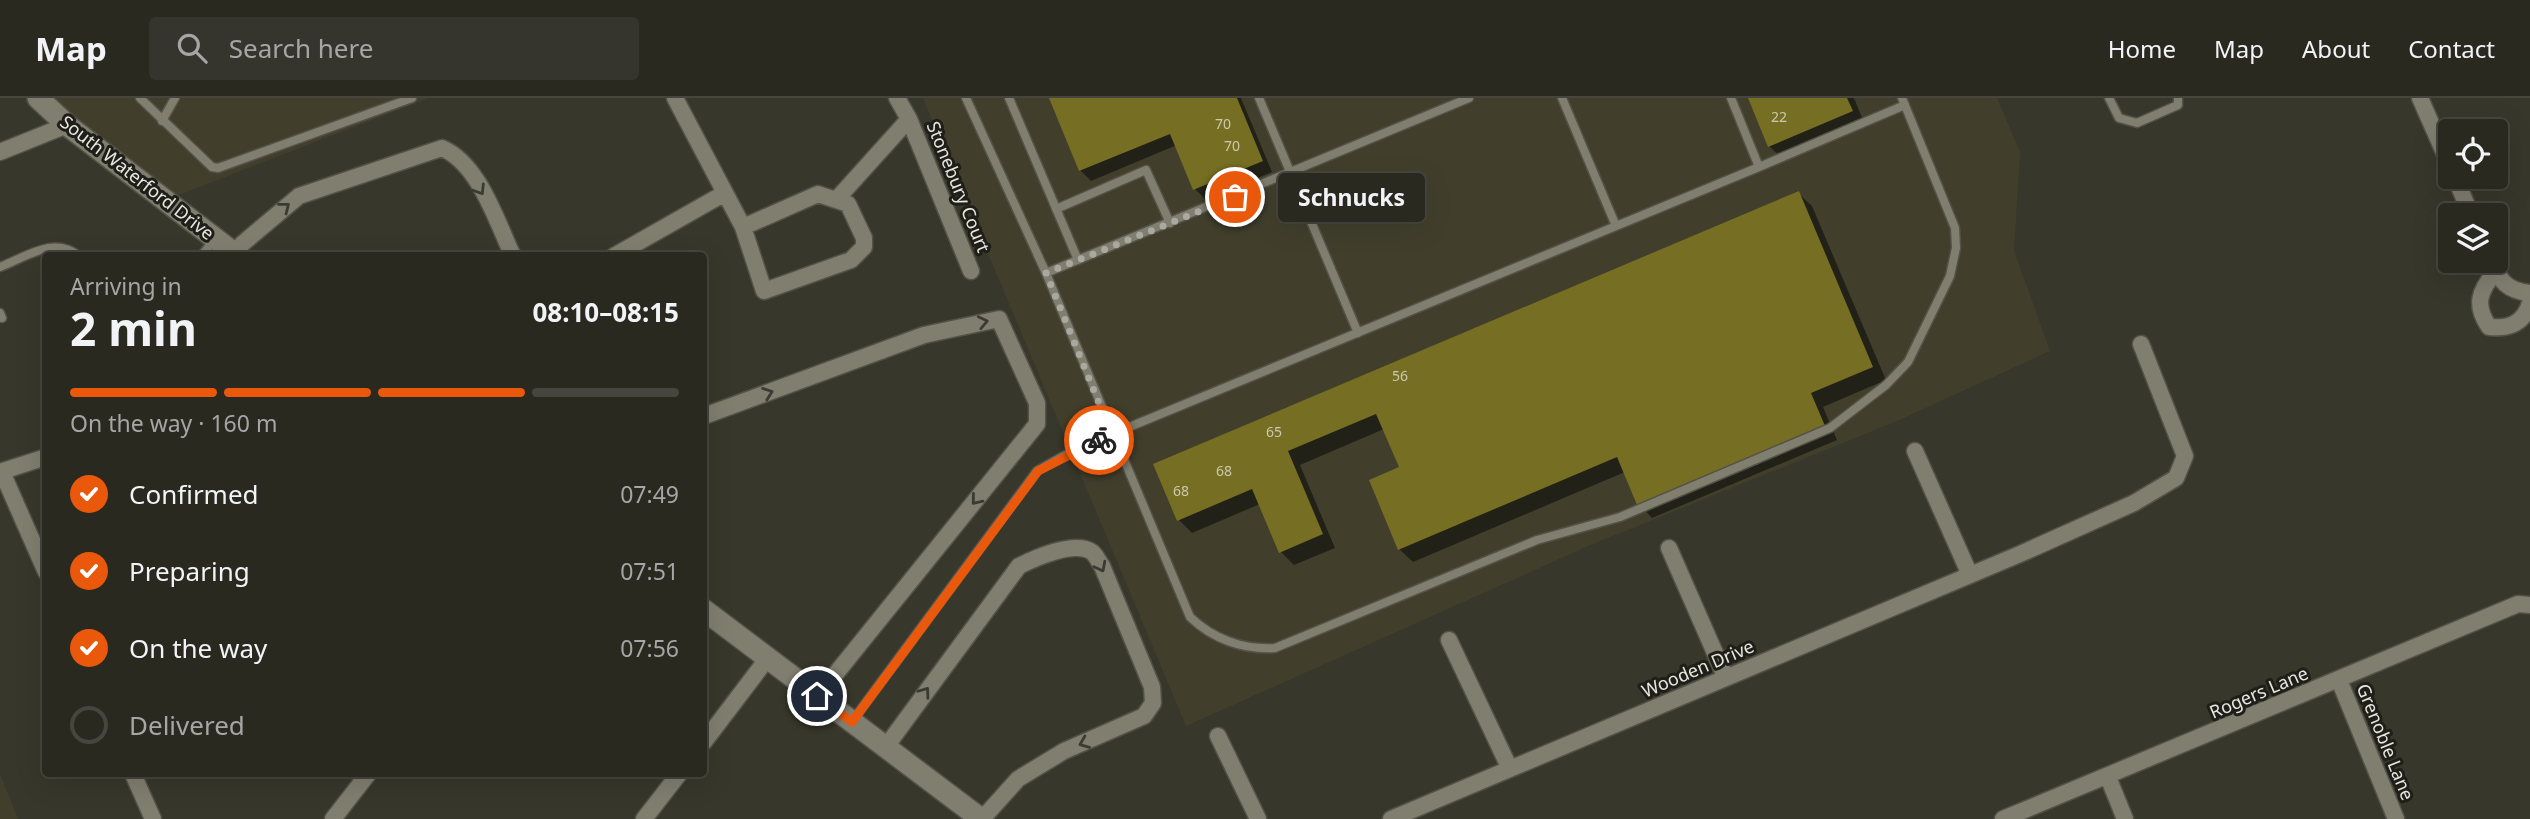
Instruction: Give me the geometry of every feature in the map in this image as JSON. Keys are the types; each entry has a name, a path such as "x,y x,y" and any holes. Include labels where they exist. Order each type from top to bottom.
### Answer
{"street":[{"name":"South Waterford Drive","path":"38,98 67,125 233,252"},
{"path":"675,98 743,227 764,291 851,260 864,247 864,239 848,204 818,194 743,227"},
{"name":"Stonebury Court","path":"897,98 909,119 971,271"},
{"path":"2420,98 2438,139"},
{"name":"Stonebury Court","path":"835,200 909,119"},
{"path":"0,152 67,125"},
{"path":"238,252 242,244 299,196 442,148 457,155 478,187 511,252"},
{"path":"621,252 725,193"},
{"path":"2490,273 2481,296 2479,312 2489,327 2504,329 2519,322 2530,303"},
{"path":"2496,273 2500,281 2510,288 2530,293"},
{"path":"707,415 924,335 999,319 1037,403 1037,424 817,696"},
{"name":"Wooden Drive","path":"1391,819 2020,554 2134,503 2176,478 2185,456 2141,344"},
{"path":"1915,451 1970,575"},
{"path":"42,458 1,472 42,563"},
{"path":"707,612 975,817 1018,779 1064,751 1144,716 1153,704 1152,687 1102,566 1092,552 1079,548 1041,555 1019,566 885,748"},
{"path":"1669,548 1726,678"},
{"name":"Rogers Lane","path":"2003,819 2518,604 2530,605"},
{"path":"1448,640 1510,769"},
{"path":"707,738 767,659"},
{"name":"Grenoble Lane","path":"2339,680 2396,819"},
{"path":"1218,736 1258,819"},
{"path":"2108,776 2125,819"},
{"path":"134,777 153,819"},
{"path":"333,819 366,777"},
{"path":"644,819 677,777"}],"lane":[{"path":"140,98 212,167 220,168 412,98"},
{"path":"162,121 175,98"},
{"path":"852,722 1038,471 1076,449 1112,435 1759,167 1904,101 1955,228 1956,248 1950,276 1908,362 1886,385 1830,428 1620,517 1537,540 1275,648 1246,647 1204,630 1190,617 1112,435 1046,273 967,98"},
{"path":"1009,98 1078,260"},
{"path":"1259,98 1358,333"},
{"path":"1046,273 1291,174 1469,98"},
{"path":"1562,98 1616,226"},
{"path":"1731,98 1759,167"},
{"path":"2109,98 2119,118 2137,124 2178,105 2178,98"},
{"path":"1056,209 1146,170 1170,223"},
{"path":"204,252 215,238"},
{"path":"0,267 57,244 69,247 75,252"}],"shaded area":[{"path":"38,98 429,98 166,200"},
{"path":"923,98 1997,98 2020,152 2014,251 2050,351 1897,421 1593,544 1186,726"},
{"path":"0,774 18,819 0,819"}],"building":[{"path":"1049,98 1237,98 1263,161 1193,190 1170,134 1079,171"},
{"path":"1748,98 1847,98 1853,111 1768,147"},
{"path":"1799,191 1873,367 1811,393 1825,426 1637,505 1617,457 1398,550 1369,480 1399,467 1376,414 1288,451 1323,534 1279,553 1252,489 1177,521 1153,464"}],"way so far":[{"path":"1099,440 1112,435 1046,273 1235,197"}],"place":[{"name":"Schnucks","path":"1235,197"}],"route":[{"path":"817,696 852,722 1038,471 1076,449 1099,440"}]}
